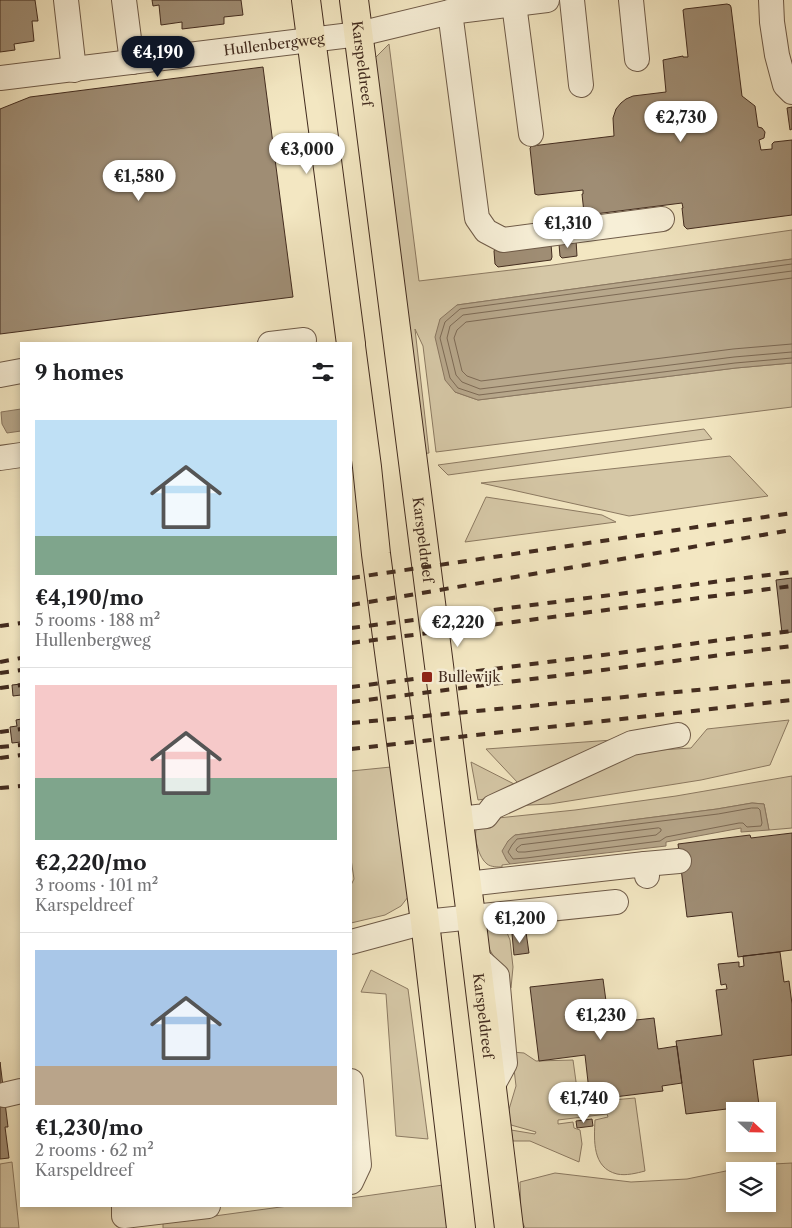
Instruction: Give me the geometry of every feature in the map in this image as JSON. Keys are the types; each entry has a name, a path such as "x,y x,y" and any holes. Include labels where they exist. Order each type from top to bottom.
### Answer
{"main road":[{"path":"306,0 351,342"},
{"name":"Karspeldreef","path":"354,0 459,819 509,1228"},
{"path":"352,360 355,407 425,922 461,1228"}],"street":[{"path":"66,0 74,70"},
{"path":"124,0 132,62"},
{"name":"Hullenbergweg","path":"0,78 359,34 450,12 547,0"},
{"path":"572,0 581,85"},
{"path":"631,0 637,59"},
{"path":"771,0 777,55 785,85 792,92"},
{"path":"514,4 531,134"},
{"path":"450,12 478,218 486,231 503,240 662,218"},
{"path":"287,342 304,340"},
{"path":"0,375 20,371"},
{"path":"0,458 20,455"},
{"path":"459,819 486,816 493,807 632,743 678,735"},
{"path":"467,884 646,870 679,861"},
{"path":"352,942 425,922 616,902"},
{"path":"352,1092 359,1165 352,1180"},
{"path":"125,1217 200,1207"}],"shaded area":[{"path":"389,44 419,281 553,265 792,230 792,259 457,305 455,392 478,400 736,368 792,363 792,407 436,452 423,346 415,329 429,453 421,454 371,62"},
{"path":"704,429 712,439 448,475 438,465"},
{"path":"730,456 768,496 629,516 481,483"},
{"path":"486,497 602,515 616,522 465,542"},
{"path":"789,720 770,765 701,780 550,804 510,806 628,752 691,748 707,729"},
{"path":"627,739 498,797 478,800 471,762 516,785 518,783 486,749"},
{"path":"391,767 408,897 401,906 385,915 352,923 352,883 354,879 352,866 352,771"},
{"path":"792,776 792,828 769,830 764,804 752,803 515,835 508,841 506,859 510,864 502,865 502,867 487,864 479,853 476,843 476,829 479,823 498,818 575,810 676,796"},
{"path":"501,918 510,940 513,967 511,988 503,989 499,965 482,937 487,919"},
{"path":"371,970 408,989 428,1139 396,1136 386,994 361,992"},
{"path":"512,1052 524,1053 536,1061 573,1060 578,1096 590,1102 635,1098 645,1171 620,1175 609,1171 599,1160 594,1136 595,1120 608,1117 607,1114 558,1120 558,1124 573,1122 574,1128 580,1130 582,1144 579,1162 530,1141 513,1141 511,1130 535,1134 536,1132 511,1125 507,1116 516,1086"},
{"path":"12,1162 19,1228 0,1228 0,1164"},
{"path":"792,1163 792,1228 525,1228 521,1219 520,1182 555,1173 631,1182 687,1179 726,1171 726,1212 776,1212 776,1164"},
{"path":"443,1185 449,1228 163,1228 163,1223 281,1207 352,1207 352,1198"}],"water":[{"path":"792,259 792,363 736,368 478,400 455,392 445,380 435,337 440,319 457,305"},
{"path":"20,409 20,431 7,433 2,424 1,412"},
{"path":"752,803 764,804 769,830 741,832 741,828 666,842 666,846 510,864 502,851 508,841 515,835"}],"building":[{"path":"0,0 35,0 38,21 32,21 34,41 14,44 15,50 0,52"},
{"path":"152,0 241,0 243,15 224,17 224,24 182,29 182,22 161,25 159,5 153,6"},
{"path":"727,4 731,7 742,96 755,106 758,127 762,128 765,132 764,138 759,140 761,150 772,149 774,142 792,140 792,215 687,229 684,226 682,203 587,215 584,213 583,190 535,194 530,148 532,146 614,136 613,118 616,109 621,103 633,96 666,92 663,60 683,56 688,57 683,10"},
{"path":"263,67 293,297 0,334 0,109 30,97"},
{"path":"792,107 792,129 790,130 787,108"},
{"path":"576,240 577,256 562,258 560,256 559,244"},
{"path":"551,244 551,260 498,267 495,264 495,249"},
{"path":"792,578 792,632 782,633 776,580"},
{"path":"20,684 20,695 13,696 12,685"},
{"path":"20,719 20,742 12,743 10,727 17,726 16,720"},
{"path":"792,833 792,950 738,957 732,912 687,917 678,844 750,835 751,838"},
{"path":"526,932 529,953 514,955 512,934"},
{"path":"780,952 784,982 789,981 792,1004 792,1055 753,1060 759,1102 726,1102 726,1109 686,1114 676,1041 722,1035 716,990 727,989 726,984 721,985 718,964 739,962 739,967 744,966 743,956"},
{"path":"603,979 609,1023 654,1018 658,1049 677,1046 682,1083 662,1086 663,1091 590,1100 585,1055 539,1061 530,987"},
{"path":"0,1062 8,1127 5,1127 9,1158 0,1159"},
{"path":"592,1119 593,1126 577,1128 576,1121"}],"railway":[{"path":"352,578 792,513"},
{"path":"352,605 792,530"},
{"path":"352,628 792,572"},
{"path":"352,643 792,586"},
{"path":"0,626 20,623"},
{"path":"352,687 792,631"},
{"path":"352,702 792,646"},
{"path":"0,662 20,658"},
{"path":"0,673 20,670"},
{"path":"352,723 792,681"},
{"path":"0,688 20,685"},
{"path":"352,749 792,700"},
{"path":"0,732 20,729"},
{"path":"0,747 20,745"},
{"path":"0,758 20,755"},
{"path":"0,788 20,786"}],"place":[{"name":"Bullewijk","path":"427,677"}]}
